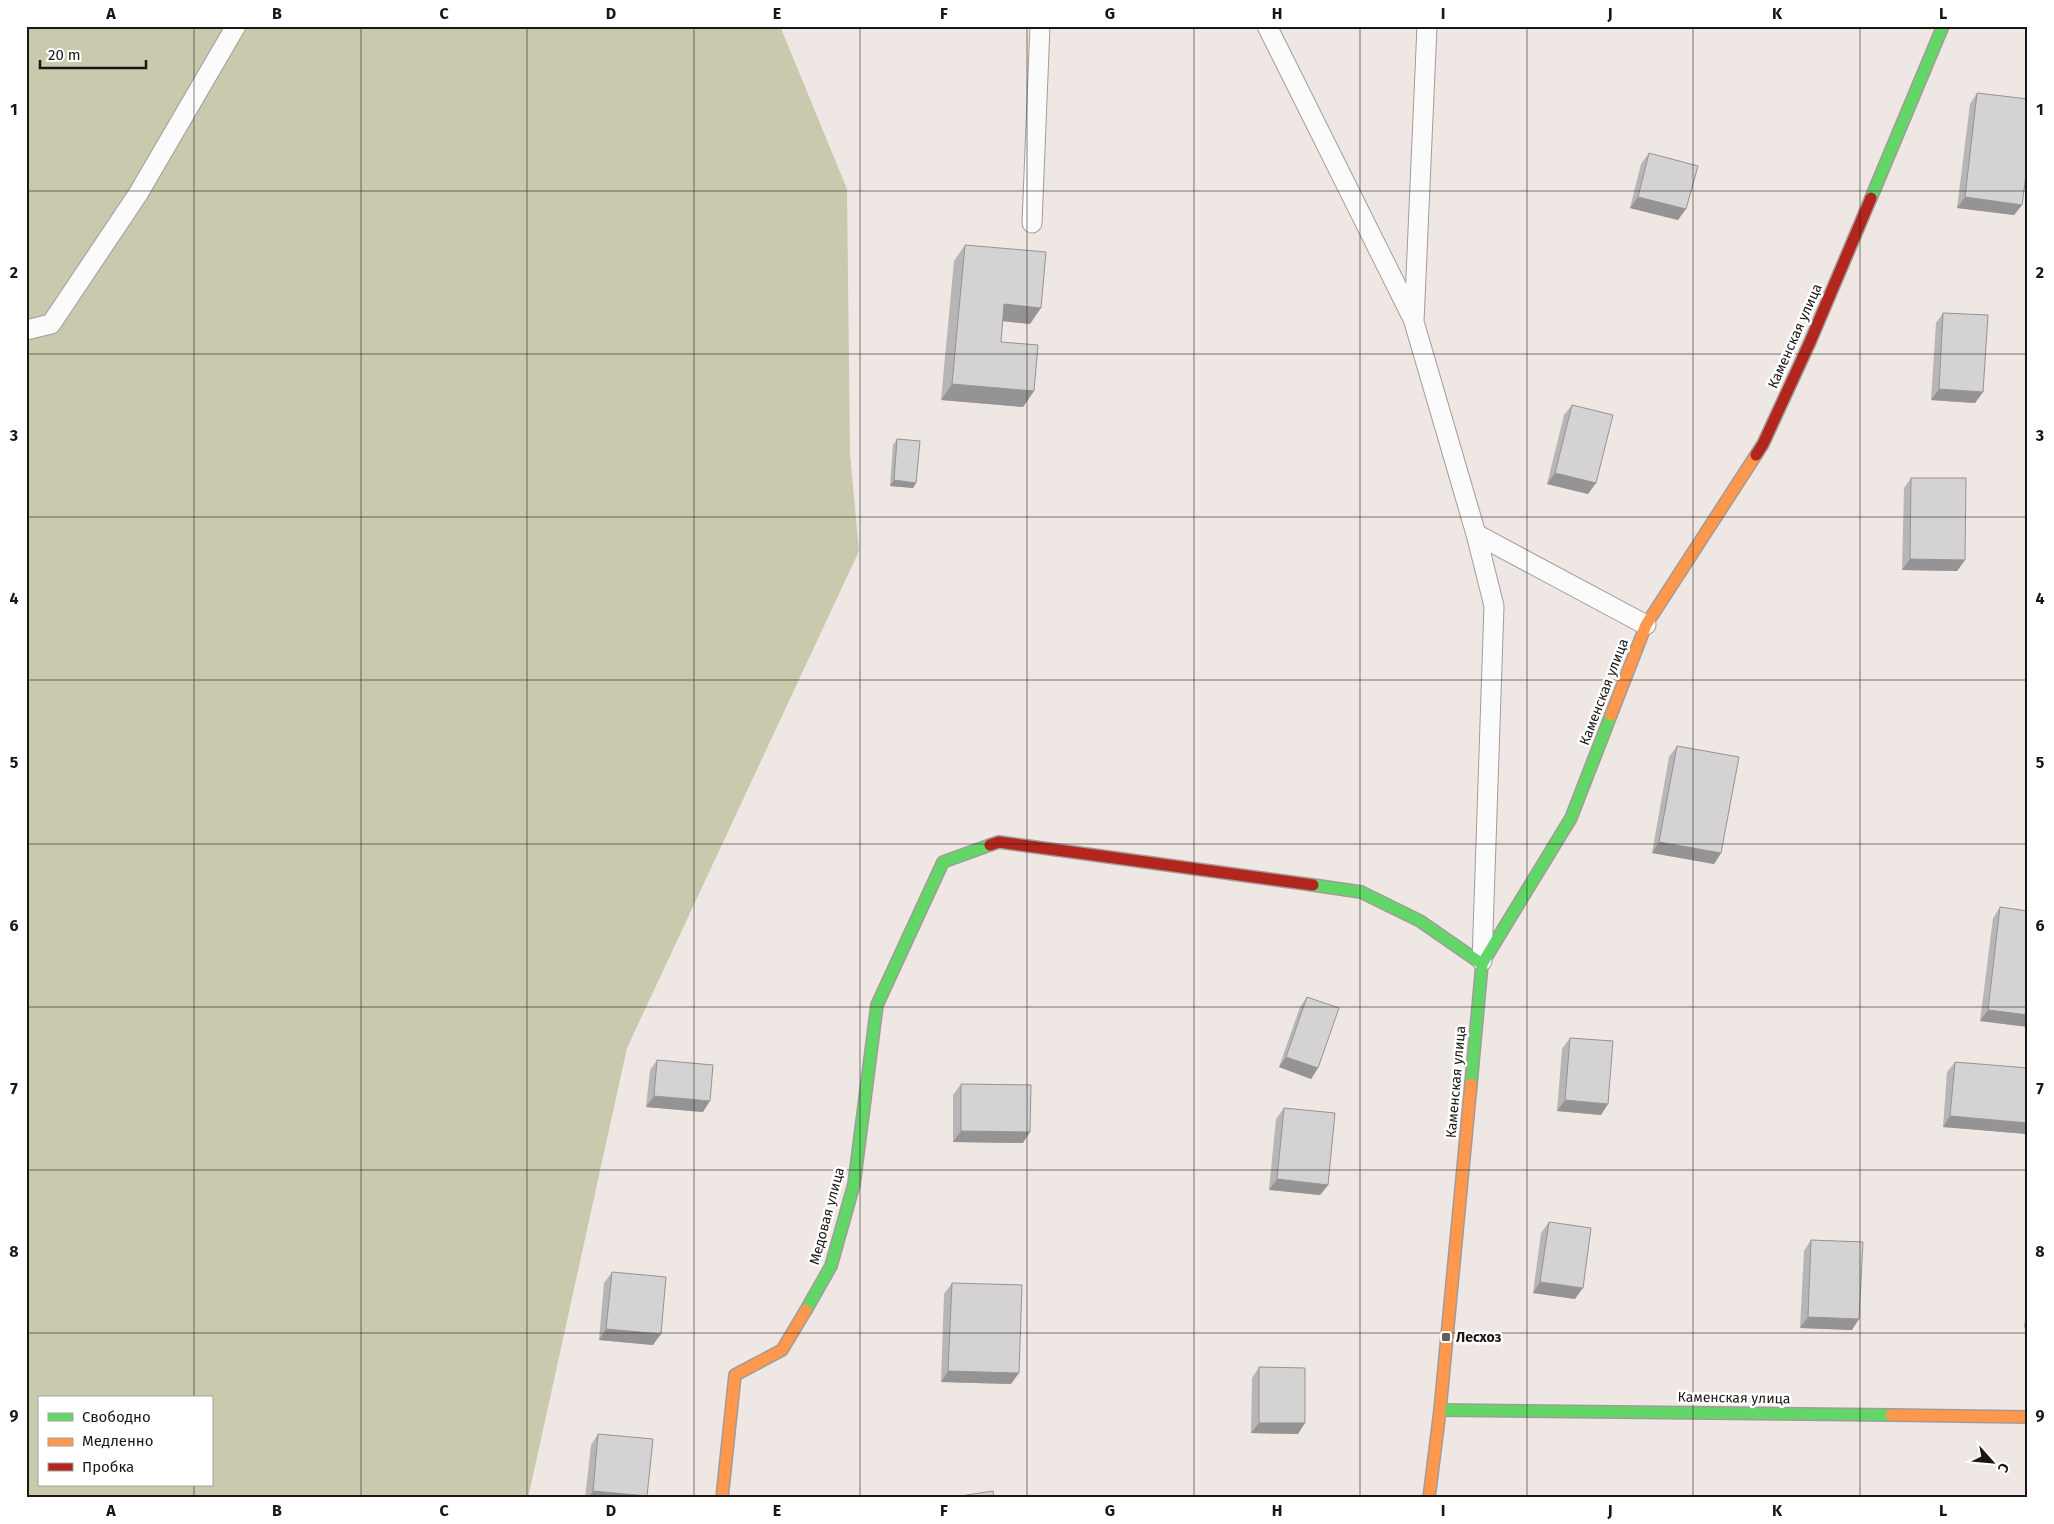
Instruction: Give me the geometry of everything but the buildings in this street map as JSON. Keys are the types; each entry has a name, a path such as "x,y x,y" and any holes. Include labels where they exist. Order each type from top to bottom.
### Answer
{"street":[{"name":"Каменская улица","path":"1429,1498 1440,1410 1482,964 1571,818 1646,625 1763,444 1810,342 1943,26"},
{"name":"Медовая улица","path":"722,1498 735,1375 782,1350 831,1266 854,1184 877,1005 943,862 999,842 1361,892 1420,921 1482,964"},
{"name":"Каменская улица","path":"1440,1410 2028,1418"}],"lane":[{"path":"26,330 51,324 138,194 236,26"},
{"path":"1032,224 1040,26"},
{"path":"1267,26 1414,322 1476,534 1494,606 1482,964"},
{"path":"1414,322 1427,26"},
{"path":"1476,534 1646,625"}],"green space":[{"path":"26,26 780,26 847,189 850,454 859,551 627,1048 528,1498 26,1498"}],"traffic: fast":[{"path":"1871,198 1943,26"},
{"path":"1471,1084 1482,964 1571,818 1611,715"},
{"path":"806,1310 831,1266 854,1184 877,1005 943,862 990,845"},
{"path":"1313,885 1361,892 1420,921 1482,964"},
{"path":"1440,1410 1891,1415"}],"traffic: slow":[{"path":"1611,715 1646,625 1756,455"},
{"path":"1429,1498 1440,1410 1471,1084"},
{"path":"722,1498 735,1375 782,1350 806,1310"},
{"path":"1891,1415 2028,1417"}],"traffic: jam":[{"path":"1756,455 1763,444 1810,342 1871,198"},
{"path":"990,845 999,842 1313,885"}],"place":[{"name":"Лесхоз","path":"1446,1337"}]}
